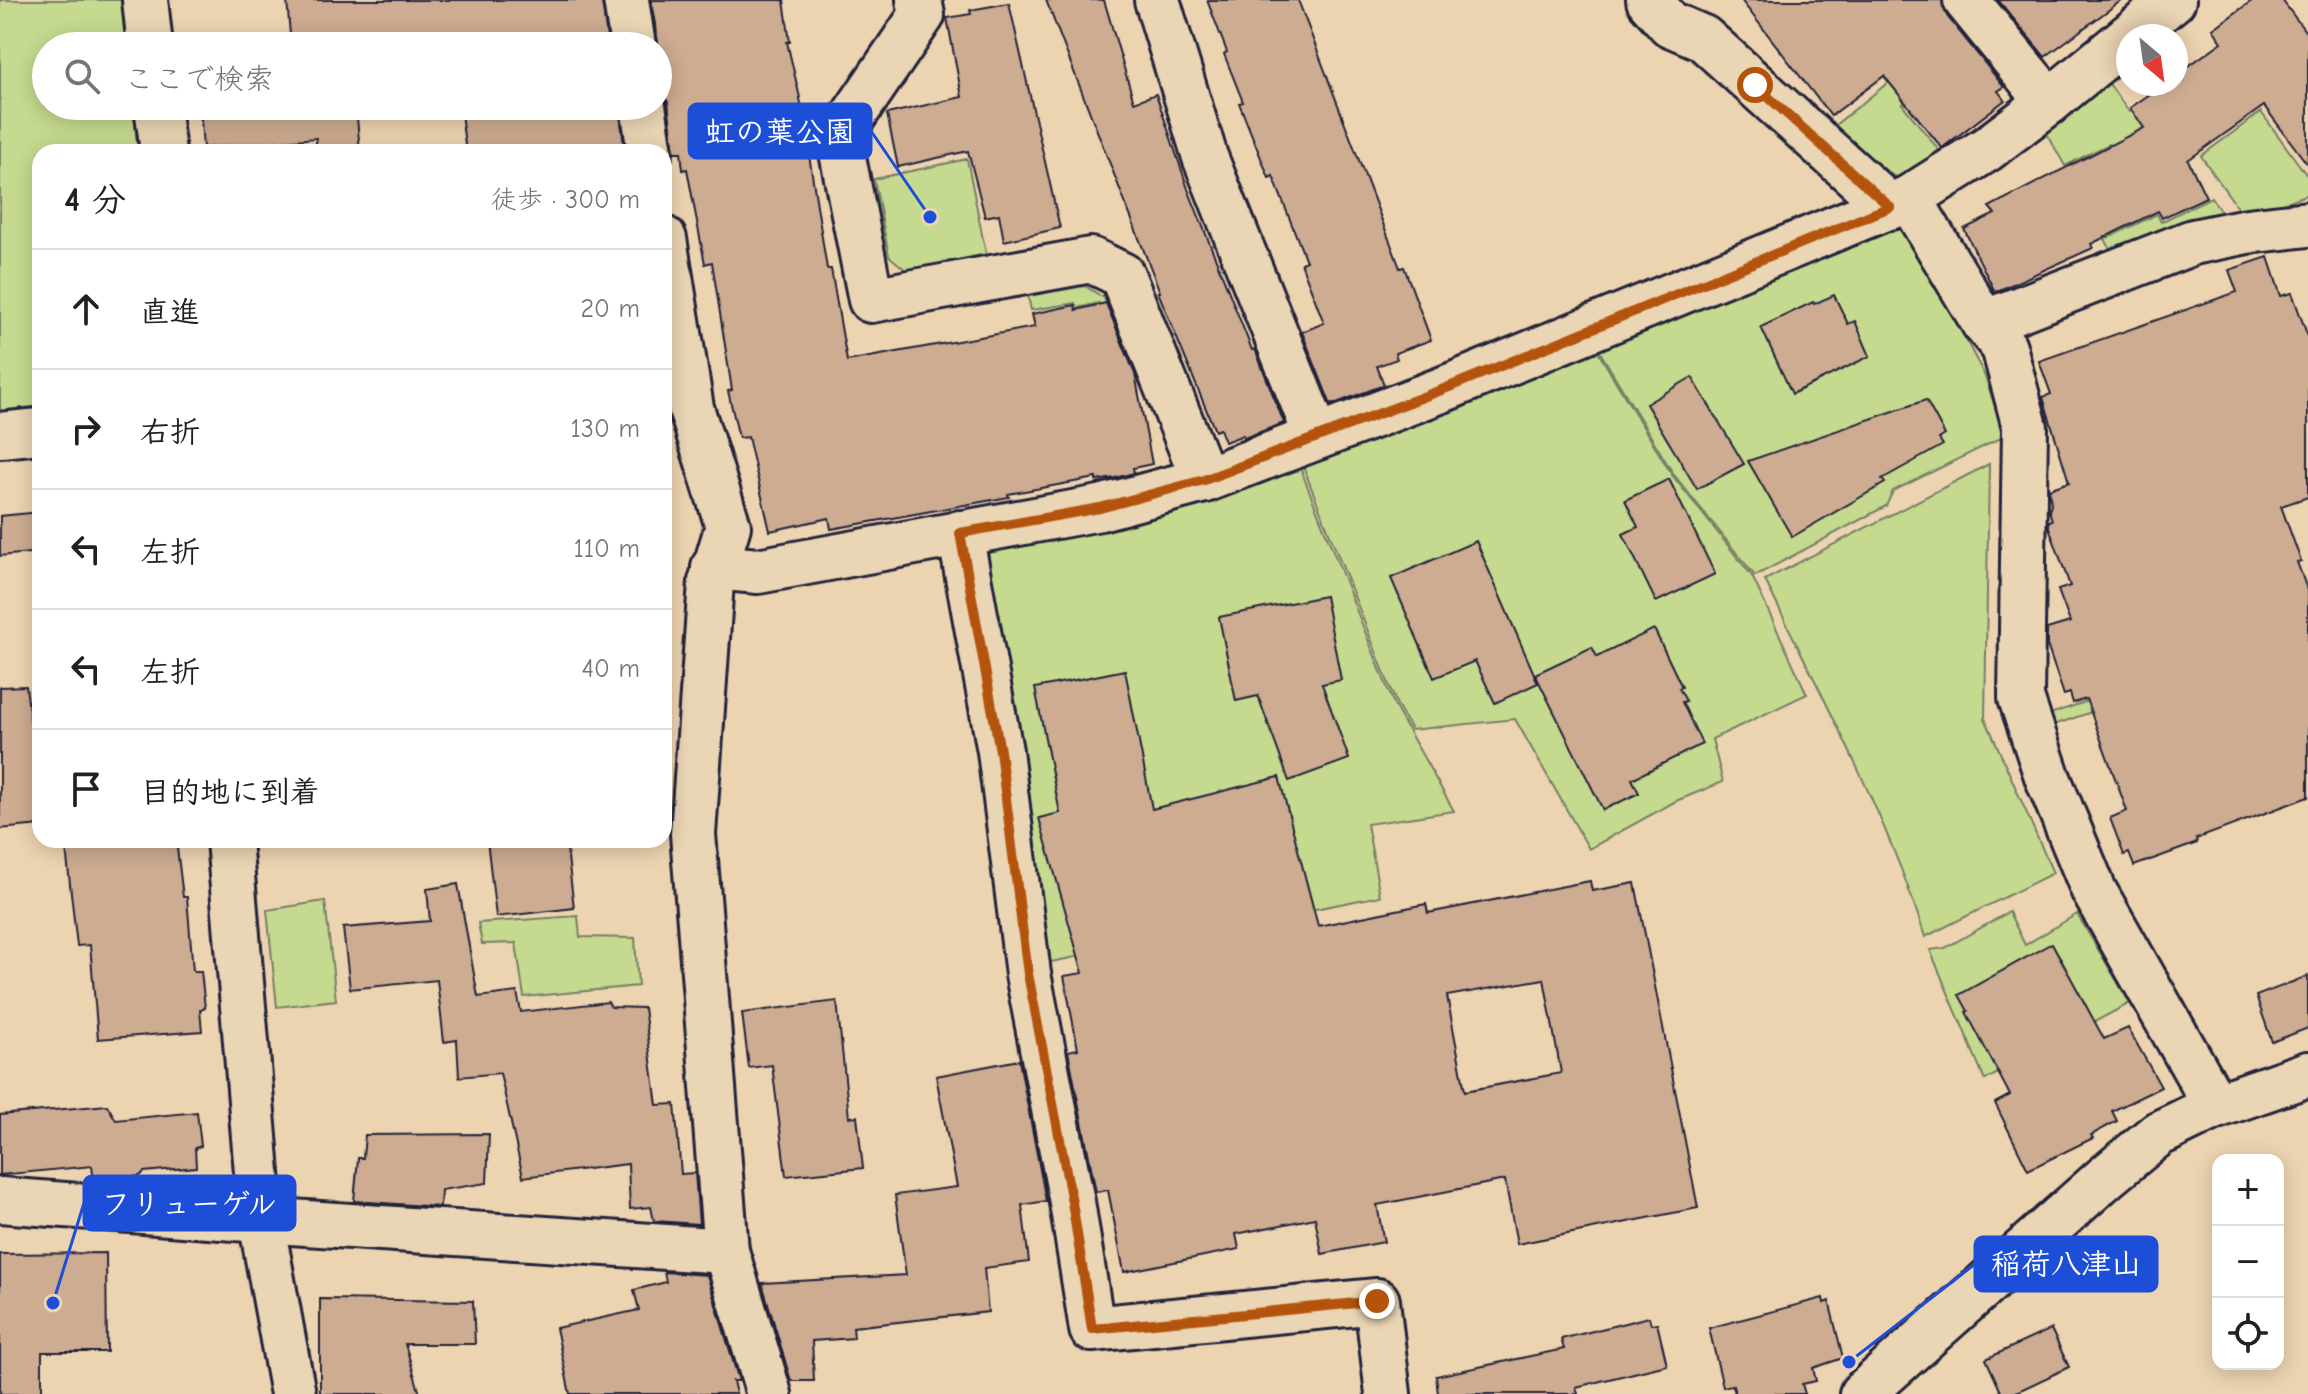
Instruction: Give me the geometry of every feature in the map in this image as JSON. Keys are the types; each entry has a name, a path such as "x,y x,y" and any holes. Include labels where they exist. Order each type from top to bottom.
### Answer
{"street":[{"path":"145,0 148,32"},
{"path":"626,0 631,32"},
{"path":"919,0 922,15 839,137 871,300 1091,260 1122,275 1204,480"},
{"path":"1157,0 1205,157 1317,437"},
{"path":"1649,0 1670,24 1703,38 1899,202 2004,347 2025,427 2021,698 2047,776 2094,891 2216,1106"},
{"path":"1966,0 2049,102"},
{"path":"2143,24 2173,0"},
{"path":"714,567 758,571 1100,508 1204,480 1444,389 1899,202 1987,149 2116,46"},
{"path":"159,120 162,144"},
{"path":"645,120 649,144"},
{"path":"1984,323 2193,242 2247,231 2305,233"},
{"path":"672,336 678,408 728,526 714,567 693,834 726,1251 769,1394"},
{"path":"0,435 32,432"},
{"path":"960,533 1000,751 1028,974 1072,1202 1092,1329 1377,1301 1388,1394"},
{"path":"230,848 261,1220 293,1394"},
{"path":"1862,1394 2158,1134 2216,1106 2308,1074"},
{"path":"0,1200 726,1251"}],"green space":[{"path":"0,0 121,0 124,32 32,32 32,120 135,120 137,144 32,144 32,407 0,411"},
{"path":"1955,29 1970,49 1902,104 1939,150 1900,181 1842,136 1834,126"},
{"path":"2105,78 2129,112 2149,99 2166,122 2113,150 2109,144 2065,166 2045,130"},
{"path":"2261,112 2308,177 2308,194 2245,218 2201,156"},
{"path":"967,159 986,254 907,271 889,256 874,179"},
{"path":"2211,197 2224,216 2114,256 2105,239 2157,214 2161,222"},
{"path":"1889,226 1909,233 1984,374 2005,436 1893,491 1886,506 1755,576 1674,475 1597,347"},
{"path":"1085,286 1104,298 1124,351 1106,335 1099,303 1077,308 1075,303 1031,310 1028,296"},
{"path":"1595,347 1672,475 1752,576 1807,694 1712,739 1723,782 1676,801 1589,849 1515,719 1411,730 1397,705 1302,464"},
{"path":"1989,464 1985,718 2053,873 1925,937 1892,845 1872,800 1765,580"},
{"path":"1299,465 1395,707 1454,811 1367,824 1380,896 1041,964 983,547"},
{"path":"2178,682 2054,725 2050,714 2114,692"},
{"path":"325,901 336,1000 277,1007 267,910"},
{"path":"2009,912 2025,945 2077,914 2130,1003 1985,1080 1930,950 1945,948"},
{"path":"578,916 580,937 635,938 638,986 524,997 516,943 482,944 478,923"}],"building":[{"path":"287,0 602,0 606,32 290,32"},
{"path":"651,0 784,0 790,42 787,42 800,98 827,269 831,269 847,361 1035,327 1032,314 1075,305 1076,310 1106,303 1135,374 1152,464 1133,468 1134,473 1115,478 1096,481 1096,478 831,529 829,518 770,531 748,437 739,438 728,391 732,390 712,262 705,264 687,169 683,170 681,152 674,152 670,120 672,32 656,32"},
{"path":"1046,0 1104,0 1134,102 1156,94 1188,189 1284,423 1225,442 1220,429 1215,431"},
{"path":"1207,0 1298,0 1400,268 1404,267 1431,340 1395,353 1397,359 1377,366 1384,385 1331,405 1302,332 1324,323 1301,263 1306,261 1273,176 1269,178 1239,103 1243,102"},
{"path":"1741,0 1942,0 1947,16 2004,87 1998,91 2005,100 1942,148 1884,76 1831,116"},
{"path":"1998,0 2122,0 2045,57"},
{"path":"2253,0 2282,0 2308,35 2308,165 2264,106 2188,160 2206,197 2162,218 2158,211 2091,244 2093,248 1995,292 1964,229 1995,214 1989,207 2144,128 2130,108 2147,96 2188,96 2188,66 2222,42 2213,29"},
{"path":"1009,3 1060,228 1004,241 999,214 985,217 968,151 898,167 887,114 962,97 947,18"},
{"path":"201,120 357,120 359,144 316,144 316,138 248,144 203,144"},
{"path":"462,120 621,120 624,144 465,144"},
{"path":"2268,257 2281,296 2292,293 2308,337 2308,497 2281,506 2301,561 2297,562 2308,592 2308,797 2134,866 2129,853 2124,855 2110,818 2127,811 2086,699 2073,703 2070,693 2064,695 2047,645 2047,629 2070,622 2058,590 2070,586 2049,527 2052,520 2049,489 2069,482 2043,397 2051,394 2039,361 2237,292 2229,270"},
{"path":"1834,295 1848,324 1855,321 1870,356 1792,394 1761,327"},
{"path":"1692,377 1744,464 1697,489 1646,404"},
{"path":"1926,400 1945,435 1939,439 1943,445 1882,479 1885,483 1792,537 1748,461"},
{"path":"1669,479 1715,574 1656,602 1623,534 1638,527 1625,500"},
{"path":"32,513 32,553 0,556 0,516"},
{"path":"1476,541 1538,683 1495,703 1475,661 1434,678 1391,578"},
{"path":"1325,596 1341,680 1322,684 1349,759 1289,781 1258,696 1236,701 1219,617"},
{"path":"1654,629 1682,687 1679,688 1686,701 1682,702 1702,744 1632,779 1639,793 1603,810 1535,674 1592,647 1597,657"},
{"path":"1125,670 1152,809 1279,777 1318,926 1426,904 1428,913 1590,881 1592,891 1635,883 1698,1208 1517,1244 1505,1180 1377,1205 1384,1242 1322,1254 1315,1218 1236,1234 1239,1249 1124,1272 1108,1190 1096,1192 1068,1051 1078,1049 1064,976 1083,973 1039,818 1060,813 1035,688","holes":["1544,979 1561,1073 1465,1091 1447,996"]},
{"path":"26,686 32,734 32,826 0,829 0,687"},
{"path":"66,848 177,848 183,897 187,897 193,971 201,971 205,1008 200,1010 202,1031 98,1039 90,945 77,946"},
{"path":"488,848 567,848 574,908 496,917"},
{"path":"458,884 478,997 517,992 521,1012 608,1002 611,1007 644,1008 657,1105 675,1104 681,1174 695,1173 699,1224 654,1221 651,1207 630,1209 628,1164 523,1177 500,1073 459,1077 457,1040 444,1042 437,980 350,989 343,928 430,921 427,889"},
{"path":"2052,943 2104,1039 2128,1028 2161,1087 2112,1111 2117,1121 2091,1135 2093,1138 2028,1170 1995,1103 2010,1095 1959,995"},
{"path":"2308,976 2308,1028 2272,1042 2256,996"},
{"path":"837,1001 849,1117 857,1116 863,1168 786,1176 772,1065 749,1068 742,1013"},
{"path":"1019,1060 1046,1201 1022,1205 1029,1262 984,1268 988,1312 853,1327 854,1338 812,1341 814,1381 791,1381 762,1283 906,1275 895,1195 957,1187 936,1076"},
{"path":"107,1105 116,1120 197,1112 201,1146 195,1148 196,1167 144,1172 140,1176 94,1182 92,1166 0,1175 0,1115"},
{"path":"489,1134 487,1183 441,1190 440,1207 354,1201 358,1158 363,1158 365,1135"},
{"path":"106,1253 107,1352 42,1352 42,1394 0,1394 0,1254"},
{"path":"664,1272 707,1275 739,1381 733,1381 736,1394 570,1394 556,1328 639,1310 634,1290 666,1282"},
{"path":"1823,1298 1824,1303 1829,1301 1843,1358 1813,1368 1816,1381 1802,1384 1805,1394 1735,1394 1733,1385 1723,1387 1709,1328"},
{"path":"320,1299 473,1301 475,1344 405,1344 420,1394 320,1394"},
{"path":"1649,1317 1651,1324 1657,1323 1667,1365 1576,1387 1578,1394 1438,1394 1436,1376 1564,1349 1561,1339"},
{"path":"2051,1329 2069,1367 2012,1394 2002,1394 1986,1359"}],"place":[{"name":"虹の葉公園","path":"930,217"},
{"name":"フリューゲル","path":"53,1303"},
{"name":"稲荷八津山","path":"1849,1362"}],"route":[{"path":"1377,1301 1092,1329 1072,1202 1028,974 1000,751 960,533 1100,508 1204,480 1444,389 1890,207 1755,85"}]}
